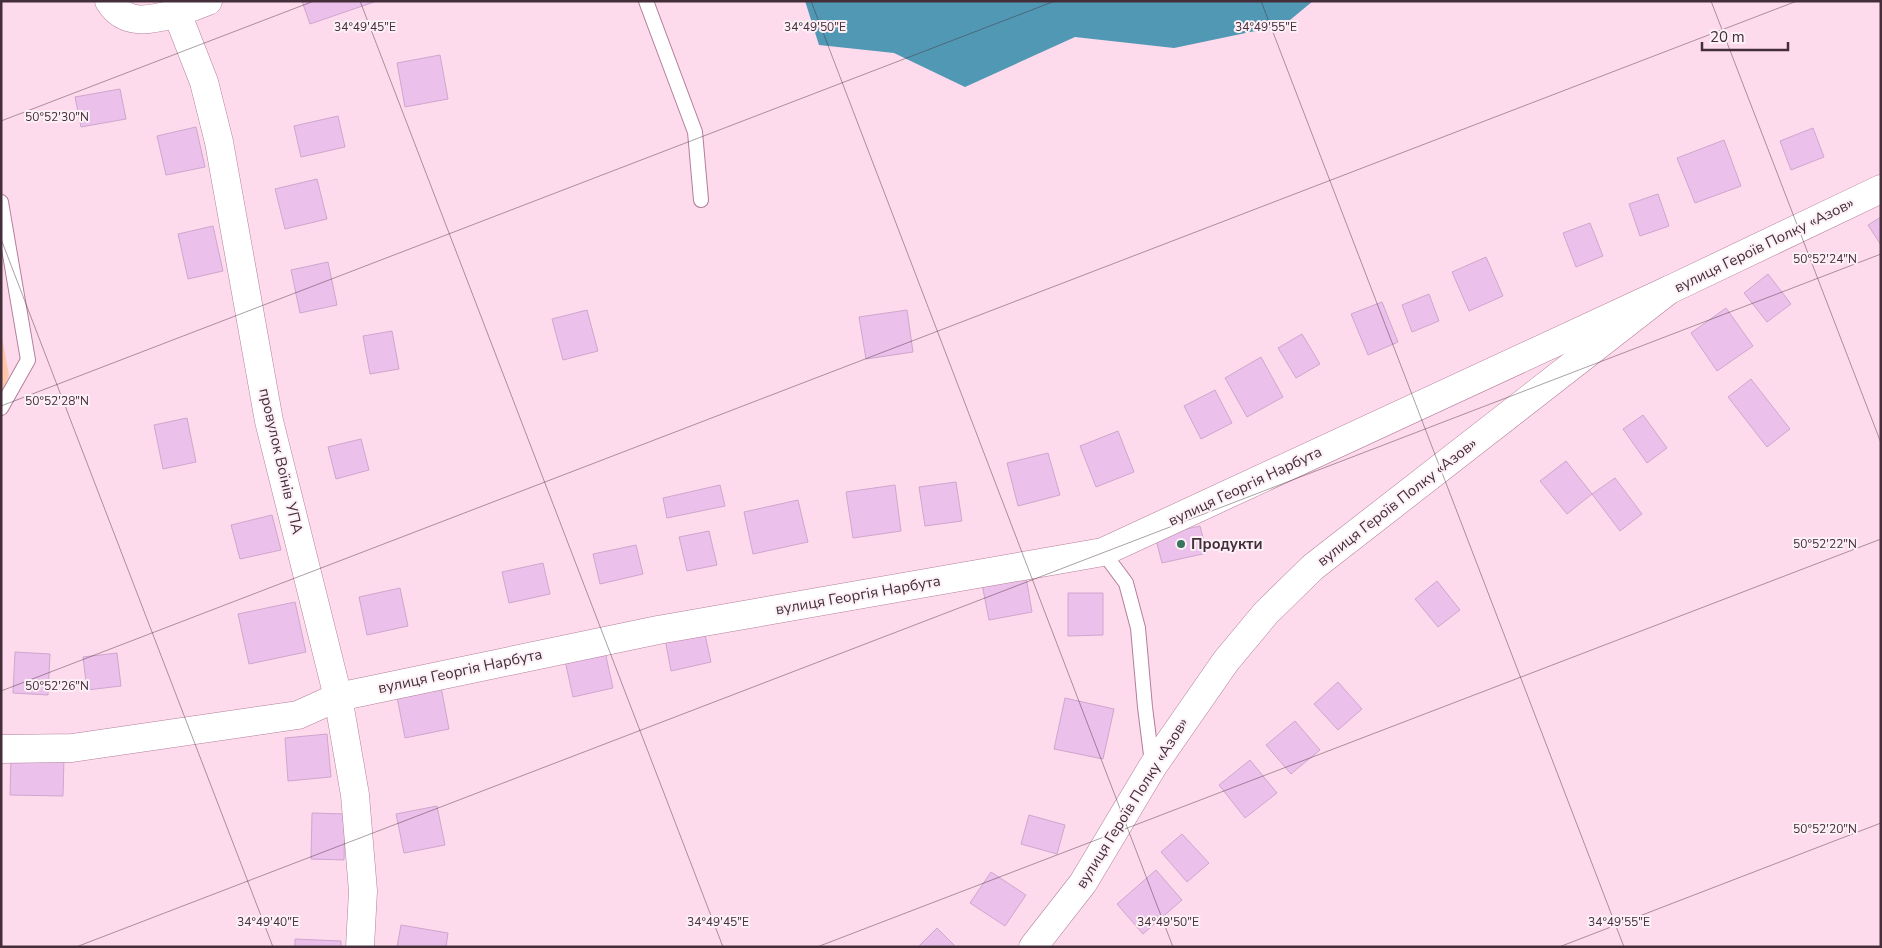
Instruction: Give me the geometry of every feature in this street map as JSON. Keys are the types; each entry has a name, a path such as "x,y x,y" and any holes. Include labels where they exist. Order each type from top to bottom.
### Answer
{"street":[{"path":"109,1 113,8 128,17 149,20 176,13 208,1"},
{"name":"провулок Воїнів УПА","path":"176,13 204,82 219,142 270,421 338,697 356,804 363,891 360,947"},
{"name":"вулиця Героїв Полку «Азов»","path":"1033,947 1083,883 1153,766 1226,661 1266,612 1313,567 1669,290 1881,189"},
{"name":"вулиця Георгія Нарбута","path":"1,749 72,748 298,715 338,697 658,630 1103,552 1669,290"}],"lane":[{"path":"646,1 695,132 701,200"},
{"path":"1,202 28,360 1,408"},
{"path":"1103,552 1126,583 1138,628 1145,707 1153,766"}],"shaded area":[{"path":"1,332 9,375 1,397"}],"water":[{"path":"805,1 1313,1 1284,25 1174,48 1075,37 965,87 894,53 819,45"}],"building":[{"path":"302,1 377,1 310,24"},
{"path":"440,55 448,99 405,107 397,63"},
{"path":"120,89 126,119 81,127 75,97"},
{"path":"338,116 345,147 301,157 294,126"},
{"path":"196,127 205,167 166,175 157,136"},
{"path":"1813,128 1824,157 1791,170 1780,141"},
{"path":"1724,140 1741,186 1695,203 1677,158"},
{"path":"317,179 327,219 285,229 275,189"},
{"path":"1658,194 1669,226 1640,236 1629,204"},
{"path":"1881,217 1881,245 1868,225"},
{"path":"1590,223 1603,256 1576,267 1563,233"},
{"path":"213,226 223,271 188,279 178,234"},
{"path":"1486,257 1503,296 1469,311 1452,272"},
{"path":"328,262 337,305 300,313 291,270"},
{"path":"1768,274 1791,304 1767,322 1744,293"},
{"path":"1429,294 1439,321 1412,332 1402,305"},
{"path":"1382,302 1398,342 1368,355 1351,314"},
{"path":"1726,308 1753,346 1717,371 1691,333"},
{"path":"587,310 598,351 563,360 552,319"},
{"path":"907,310 913,352 866,359 859,317"},
{"path":"392,331 399,369 370,374 363,336"},
{"path":"1302,334 1320,364 1296,378 1278,348"},
{"path":"1261,357 1283,397 1247,417 1225,378"},
{"path":"1751,379 1790,429 1767,447 1728,397"},
{"path":"1215,390 1232,423 1201,439 1184,406"},
{"path":"1643,415 1667,448 1647,463 1623,429"},
{"path":"187,418 196,462 163,469 154,425"},
{"path":"1118,431 1134,472 1096,487 1080,446"},
{"path":"361,439 369,470 336,479 328,447"},
{"path":"1048,453 1060,495 1018,506 1007,463"},
{"path":"1566,461 1592,494 1567,514 1540,481"},
{"path":"1615,478 1642,514 1620,531 1592,494"},
{"path":"956,482 962,521 925,526 919,487"},
{"path":"720,485 725,506 667,518 663,498"},
{"path":"895,485 901,531 853,538 846,492"},
{"path":"798,500 808,542 753,554 744,512"},
{"path":"272,515 281,550 240,559 231,525"},
{"name":"Продукти","path":"1200,526 1207,553 1162,563 1155,536"},
{"path":"709,531 717,565 687,571 679,537"},
{"path":"636,545 643,574 600,584 593,554"},
{"path":"543,563 550,594 509,603 502,572"},
{"path":"1025,571 1032,612 989,620 981,579"},
{"path":"1437,581 1460,610 1438,627 1415,599"},
{"path":"400,588 408,626 367,635 359,597"},
{"path":"1068,593 1103,593 1103,635 1068,636"},
{"path":"295,602 306,652 249,664 238,614"},
{"path":"704,630 711,662 671,671 665,639"},
{"path":"604,647 613,688 573,697 564,656"},
{"path":"15,652 50,654 48,695 13,693"},
{"path":"117,653 121,686 87,690 83,657"},
{"path":"1338,682 1362,709 1338,730 1314,704"},
{"path":"441,687 449,729 405,738 397,697"},
{"path":"1065,698 1114,709 1103,759 1054,749"},
{"path":"1295,721 1320,750 1291,774 1266,745"},
{"path":"327,734 331,777 288,781 285,738"},
{"path":"11,757 64,758 63,796 10,795"},
{"path":"1250,760 1277,793 1245,818 1219,785"},
{"path":"437,806 445,845 404,853 396,814"},
{"path":"312,813 345,814 344,860 311,859"},
{"path":"1029,815 1065,825 1057,854 1021,844"},
{"path":"1182,834 1209,863 1187,882 1161,852"},
{"path":"1156,870 1182,900 1143,934 1117,904"},
{"path":"991,872 1026,895 1005,926 970,903"},
{"path":"401,925 448,933 446,947 397,947"},
{"path":"937,928 956,947 918,947"},
{"path":"295,939 341,941 341,947 295,947"}],"place":[{"name":"Продукти","path":"1181,544"}]}
